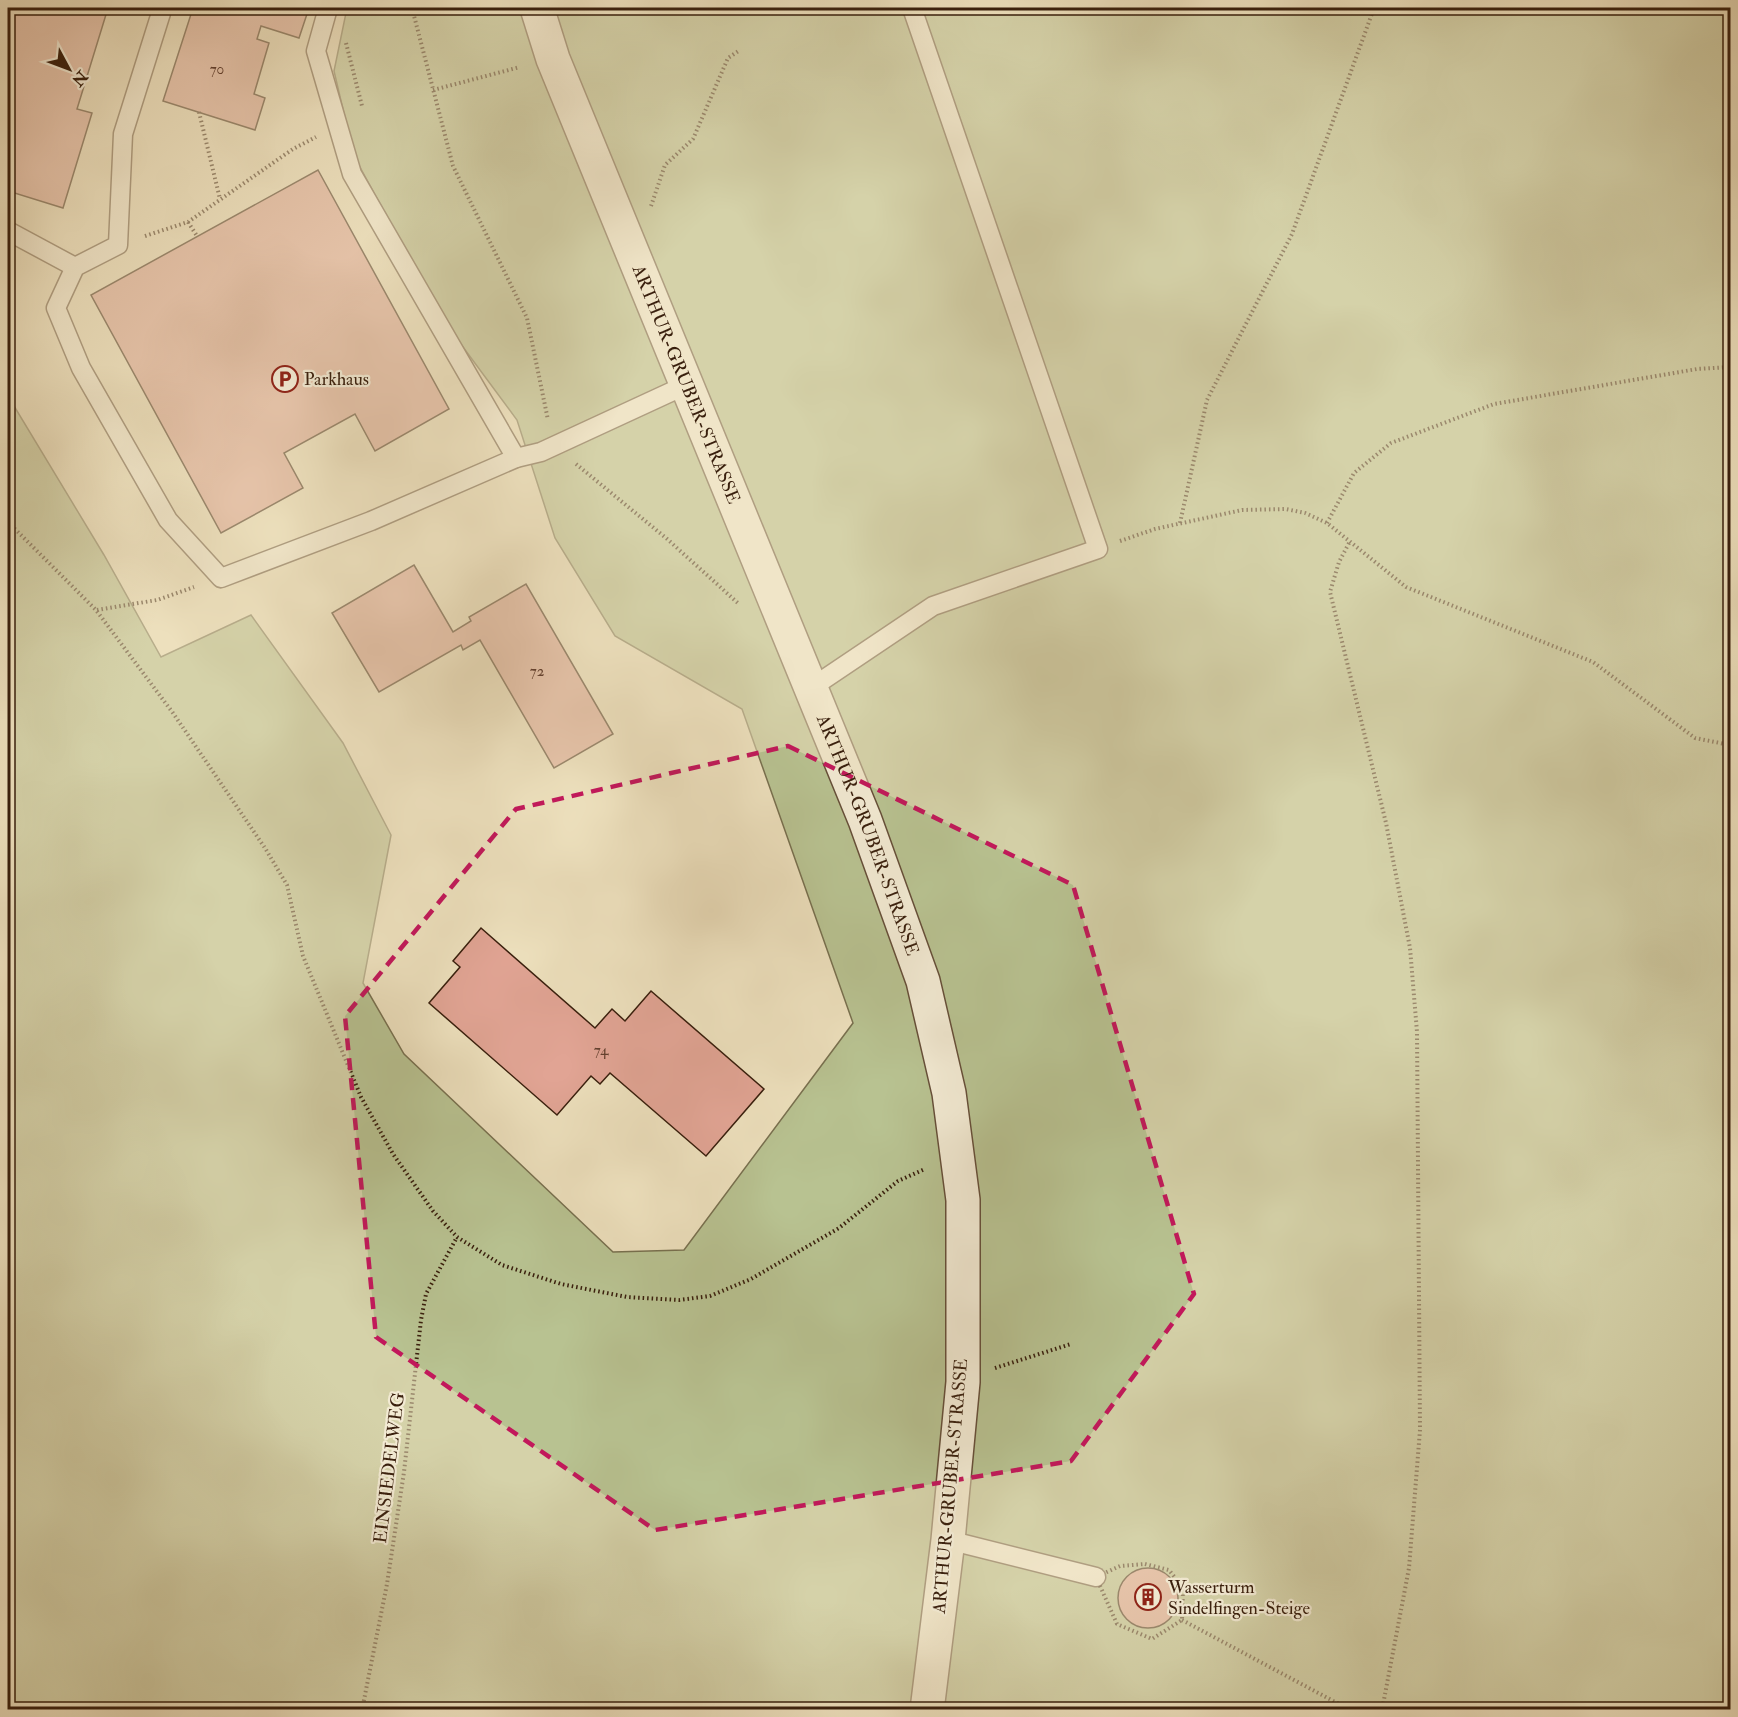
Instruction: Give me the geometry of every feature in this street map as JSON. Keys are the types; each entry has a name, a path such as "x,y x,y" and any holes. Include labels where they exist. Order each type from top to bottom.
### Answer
{"street":[{"name":"ARTHUR-GRUBER-STRASSE","path":"537,8 553,59 626,232 686,385 865,820 923,981 950,1093 963,1200 963,1382 948,1540 927,1710"}],"lane":[{"path":"328,8 316,51 352,174 516,458"},
{"path":"811,688 933,606 1098,549 912,8"},
{"path":"161,13 123,134 118,245 75,267 56,308 81,368 168,520 221,578 371,521 516,458 553,445 686,385"},
{"path":"8,231 75,267"},
{"path":"948,1540 1096,1577"}],"path":[{"path":"412,8 453,166 527,318 553,445 666,538 745,611"},
{"path":"1180,523 1207,400 1292,234 1374,8"},
{"path":"345,36 365,118"},
{"path":"626,232 650,207 665,165 693,139 728,58 740,50"},
{"path":"433,90 553,59"},
{"path":"199,112 220,199"},
{"path":"118,245 188,222 293,149 339,126"},
{"path":"188,222 197,236"},
{"path":"1327,523 1354,473 1391,442 1494,404 1697,369 1731,367"},
{"path":"1098,549 1180,523 1242,510 1286,509 1305,513 1327,523 1406,587 1593,662 1695,738 1731,745"},
{"path":"8,522 96,610 173,713 287,885 303,956 361,1097 393,1154 433,1211 457,1237 502,1265 561,1284 627,1297 678,1300 710,1296 751,1279 839,1228 898,1181 916,1172 958,1161"},
{"path":"1349,543 1339,562 1330,591 1386,823 1410,948 1417,1032 1420,1430 1409,1568 1382,1710"},
{"path":"96,610 157,600 221,578"},
{"name":"EINSIEDELWEG","path":"362,1710 387,1584 404,1472 426,1294 457,1237"},
{"path":"963,1382 999,1366 1071,1344"},
{"path":"1145,1564 1169,1570 1183,1588 1182,1620 1152,1639 1117,1624 1096,1577 1120,1566 1145,1564"},
{"path":"1182,1620 1350,1710"}],"highlighted area":[{"path":"788,746 1073,885 1194,1294 1071,1461 655,1530 376,1337 345,1016 516,809"}],"green space":[{"path":"347,8 1730,8 1730,1709 8,1709 8,396 104,555 161,657 251,615 343,743 391,835 363,983 404,1054 613,1252 684,1250 853,1023 742,709 615,636 555,538 517,420 443,320 354,156 334,71"}],"building":[{"path":"8,8 108,8 77,109 92,113 63,208 8,191"},
{"path":"193,8 309,8 299,38 261,26 257,39 269,43 254,94 265,98 255,130 163,101"},
{"name":"Parkhaus","path":"318,170 449,409 375,451 355,414 284,453 303,488 221,533 91,295"},
{"path":"414,565 453,632 471,621 469,617 526,584 613,734 554,768 480,640 463,650 461,645 379,692 332,613"},
{"path":"481,928 595,1028 612,1009 625,1021 651,991 764,1089 706,1156 610,1073 600,1084 591,1076 557,1115 429,1003 460,967 453,961"},
{"name":"Wasserturm Sindelfingen-Steige","path":"1142,1568 1154,1568 1165,1573 1173,1581 1178,1598 1176,1610 1165,1623 1154,1628 1142,1628 1131,1623 1123,1615 1118,1604 1118,1592 1123,1581 1131,1573"}],"place":[{"name":"Parkhaus","path":"285,379"},
{"name":"Wasserturm Sindelfingen-Steige","path":"1148,1597"}]}
